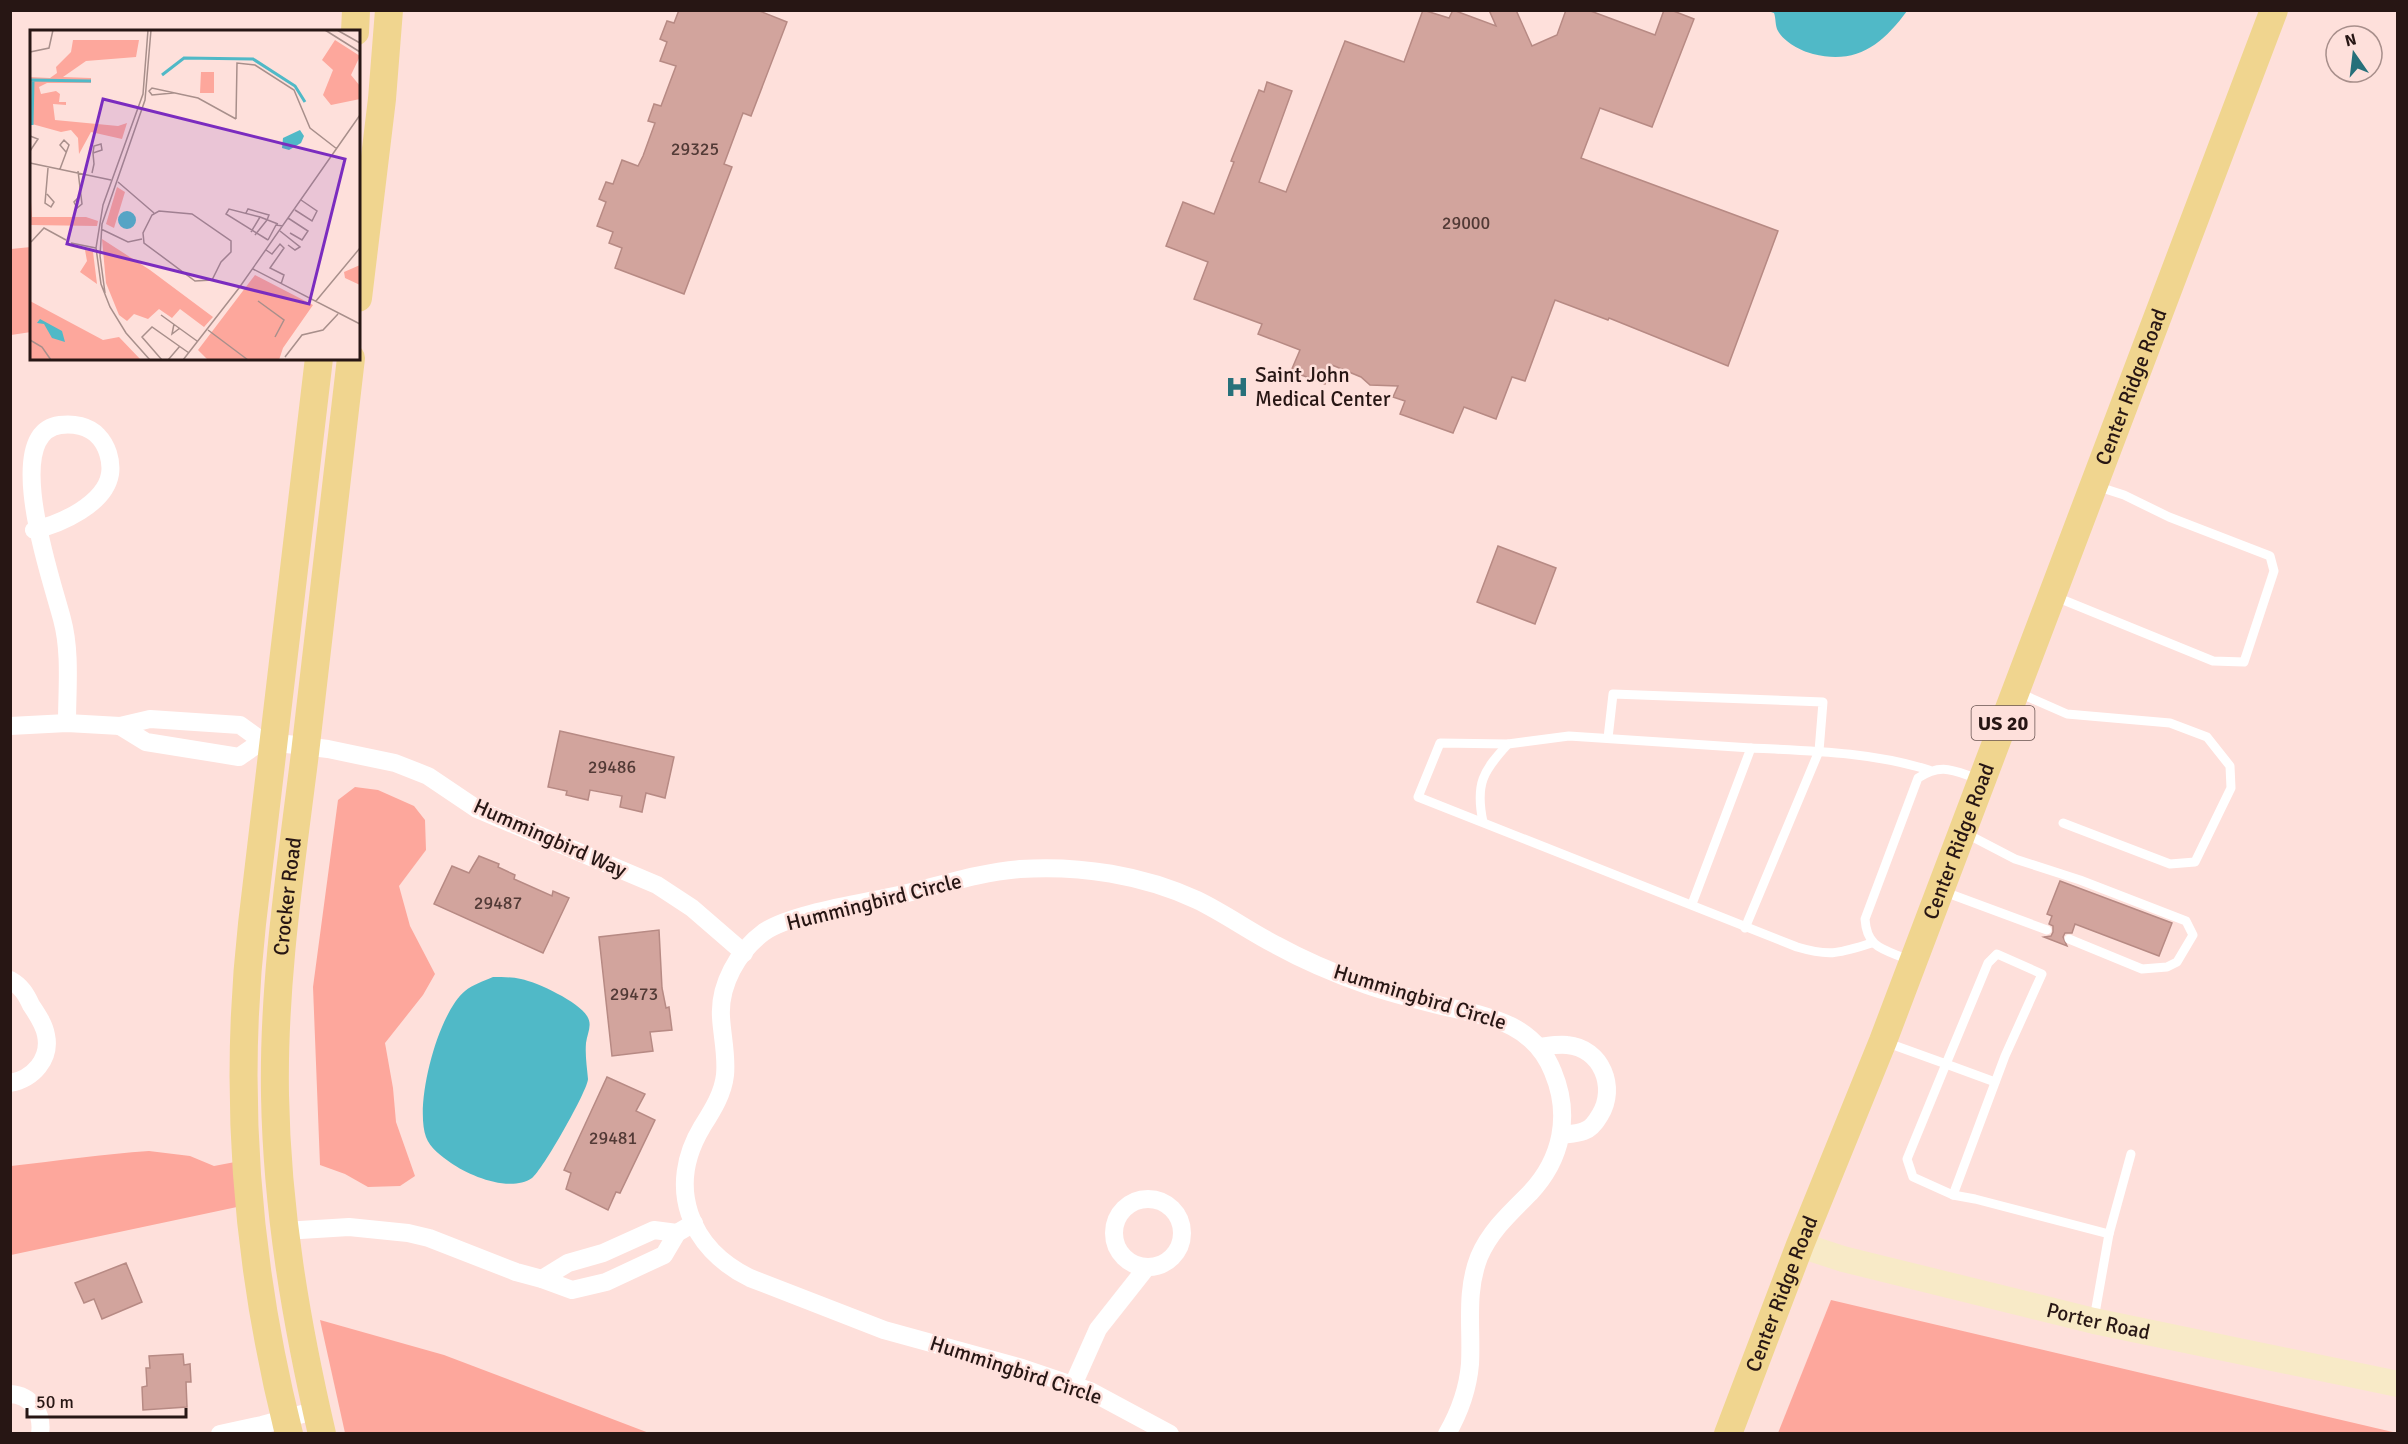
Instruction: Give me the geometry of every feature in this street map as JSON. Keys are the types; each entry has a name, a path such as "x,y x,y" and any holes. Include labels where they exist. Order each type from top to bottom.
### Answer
{"main road":[{"path":"355,30 356,10"},
{"path":"360,282 381,111 388,10"},
{"name":"Center Ridge Road","path":"1728,1434 1800,1245 1883,1041 2274,10"},
{"name":"Crocker Road","path":"287,1426 265,1324 249,1204 244,1034 247,969 269,742 319,360"},
{"name":"Crocker Road","path":"320,1422 301,1338 284,1231 277,1136 275,1058 283,931 351,360"},
{"name":"Porter Road","path":"1800,1245 1843,1259 2094,1321 2397,1384"}],"street":[{"path":"34,530 55,525 65,519 102,494 107,485 111,462 98,436 89,430 77,425 55,425 44,430 29,447 25,458 25,480 34,530 64,627 68,664 67,723"},
{"path":"10,726 67,723 120,726 150,719 240,725 269,742"},
{"path":"120,726 146,742 239,757 269,742"},
{"name":"Hummingbird Way","path":"269,742 375,757 412,768 442,784 477,809 657,885 692,908 744,953"},
{"name":"Hummingbird Circle","path":"1170,1434 1113,1401 1073,1385 1022,1368 884,1330 750,1278 713,1253 694,1223 686,1197 685,1170 693,1143 718,1100 725,1078 721,1019 722,993 733,968 764,933 801,917 1003,871 1054,868 1097,871 1155,884 1195,900 1281,948 1367,984 1418,1000 1504,1021 1519,1029 1539,1047 1547,1058 1559,1088 1562,1103 1561,1135 1554,1160 1545,1176 1497,1227 1480,1255 1469,1299 1470,1365 1468,1378 1460,1407 1447,1434"},
{"path":"10,980 24,991 41,1022 47,1043 46,1053 36,1071 10,1083"},
{"path":"1539,1047 1568,1045 1579,1048 1590,1054 1598,1063 1607,1081 1607,1101 1597,1120 1584,1131 1561,1135"},
{"path":"284,1231 349,1227 408,1233 572,1290 606,1282 664,1255 677,1233 694,1223"},
{"path":"542,1279 568,1263 597,1255 654,1230 677,1233"},
{"path":"1073,1385 1098,1329 1147,1267"},
{"path":"10,1394 26,1398 34,1406 46,1433"},
{"path":"220,1434 320,1422"}],"lane":[{"path":"2052,595 2213,661 2244,662 2274,571 2270,556 2169,517 2124,495 2094,485"},
{"path":"2015,691 2067,714 2170,723 2207,737 2230,766 2231,788 2195,862 2170,864 2063,823"},
{"path":"1608,738 1613,693 1823,702 1819,751 1745,928"},
{"path":"1872,943 1844,952 1821,954 1745,928 1692,904 1418,796 1440,743 1508,744 1546,737 1608,738 1819,751 1900,761 1929,770"},
{"path":"1483,822 1479,797 1484,772 1508,744"},
{"path":"1692,904 1751,748"},
{"path":"1913,962 1872,943 1866,934 1865,919 1918,778 1929,770 1941,768 1982,780"},
{"path":"1962,832 2015,859 2080,880 2186,921 2193,935 2177,962 2154,969 2142,969 2069,939"},
{"path":"1940,891 2047,930"},
{"path":"1953,1195 2005,1056 2042,974 1997,954 1988,963 1907,1159 1913,1177 1953,1195 2109,1234"},
{"path":"1883,1041 1995,1082"},
{"path":"2094,1321 2109,1234 2132,1154"}],"shaded area":[{"path":"30,247 30,332 11,335 11,249"},
{"path":"355,787 378,790 414,806 425,820 426,850 399,886 410,926 435,974 423,995 385,1043 396,1122 415,1176 400,1186 368,1187 345,1174 320,1165 313,987 338,800"},
{"path":"149,1151 190,1156 214,1166 235,1162 237,1207 11,1255 11,1166"},
{"path":"1831,1300 2397,1433 1778,1433"},
{"path":"320,1320 444,1355 649,1433 345,1433"}],"water":[{"path":"1768,11 1907,11 1888,34 1867,49 1842,57 1828,57 1808,53 1789,42 1778,31 1774,13"},
{"path":"493,977 521,979 547,988 576,1005 587,1016 590,1023 586,1048 588,1079 581,1098 537,1172 532,1178 513,1184 490,1181 451,1163 430,1145 423,1122 426,1082 446,1018 455,1002 465,991"}],"building":[{"path":"679,10 757,10 787,22 751,116 743,113 724,164 732,167 684,294 615,268 622,248 609,243 613,232 597,226 606,202 599,199 606,182 613,184 622,160 638,166 643,156 655,123 648,121 654,104 661,106 676,66 660,61 667,42 660,39 667,21 674,23"},
{"path":"1423,10 1449,18 1453,10 1496,26 1489,10 1516,10 1532,46 1557,35 1566,10 1588,10 1655,35 1664,10 1671,10 1694,19 1652,127 1600,108 1581,158 1778,231 1728,366 1609,318 1608,320 1555,300 1525,381 1512,377 1496,419 1464,407 1453,433 1400,414 1405,401 1393,397 1398,386 1370,385 1361,377 1332,365 1325,384 1291,371 1300,350 1258,334 1262,324 1194,299 1208,262 1166,246 1183,202 1214,214 1234,162 1231,161 1259,90 1264,92 1267,82 1292,91 1259,182 1286,192 1345,41 1404,62"},
{"path":"1498,546 1556,568 1535,624 1477,602"},
{"path":"560,731 674,757 665,798 646,793 642,812 620,807 622,796 590,790 588,800 566,795 567,791 548,787"},
{"path":"479,856 499,864 498,867 515,875 514,879 552,896 553,891 569,898 543,953 434,904 452,866 469,873"},
{"path":"2060,881 2172,923 2159,956 2075,924 2072,933 2065,933 2063,937 2067,946 2044,937 2051,936 2053,932 2053,926 2049,924 2052,916 2047,914"},
{"path":"659,930 662,988 666,1008 669,1007 672,1030 650,1032 653,1051 612,1056 599,937"},
{"path":"607,1077 645,1094 636,1111 655,1120 620,1193 616,1192 608,1210 566,1189 571,1173 564,1170"},
{"path":"126,1263 142,1302 102,1319 94,1299 84,1303 75,1283"},
{"path":"183,1354 184,1365 190,1364 191,1382 186,1382 187,1407 143,1410 142,1387 147,1386 146,1368 150,1368 149,1356"}],"place":[{"name":"Saint John Medical Center","path":"1237,387"}]}
